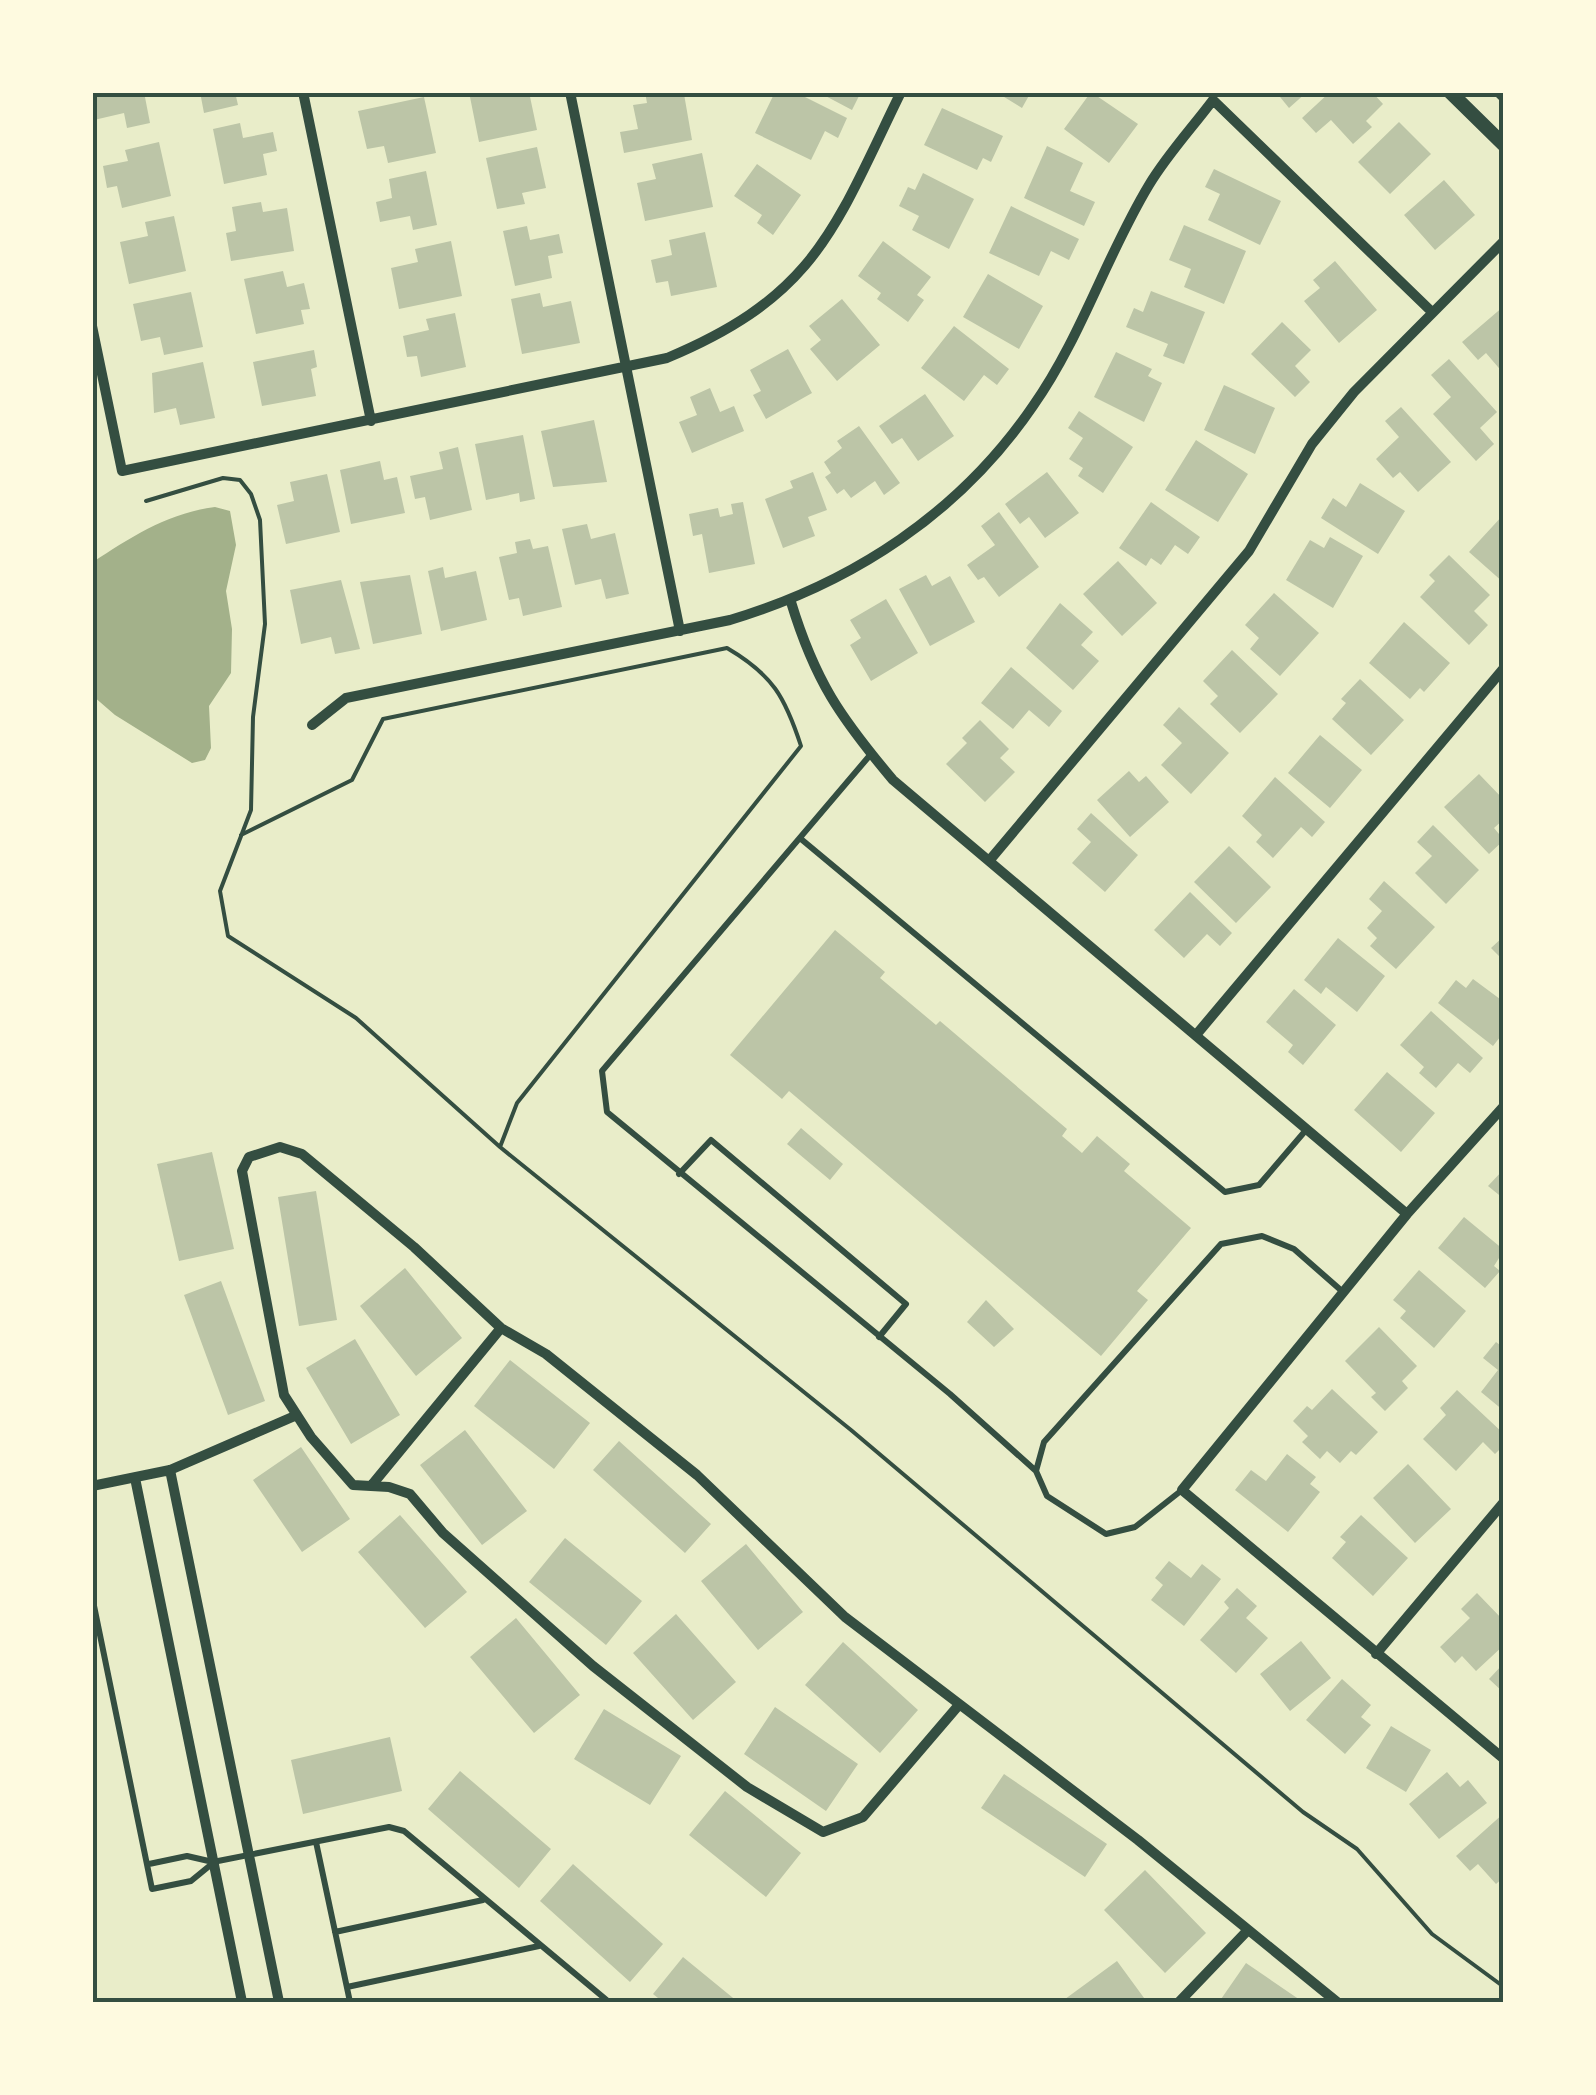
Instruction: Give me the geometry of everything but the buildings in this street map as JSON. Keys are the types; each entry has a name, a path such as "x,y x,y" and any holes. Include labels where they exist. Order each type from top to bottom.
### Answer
{"street":[{"path":"303,92 372,421"},
{"path":"570,92 680,631"},
{"path":"92,326 122,471 667,358 722,334 774,300 816,258 901,92"},
{"path":"1450,92 1504,145"},
{"path":"312,725 346,698 680,631 791,602 862,567 910,533 998,454 1035,404 1064,353 1150,183 1213,100 1432,312"},
{"path":"989,861 1249,551 1312,444 1354,392 1504,241"},
{"path":"791,602 809,661 840,718 892,780 1408,1214"},
{"path":"1196,1036 1504,668"},
{"path":"1504,1106 1408,1214 1182,1490 1504,1759"},
{"path":"958,1706 863,1817 822,1832 748,1787 593,1666 444,1533 410,1494 353,1485 296,1415 284,1394 242,1172 250,1157 280,1147 302,1154 414,1247 501,1328 546,1354 697,1475 845,1617 1138,1840 1337,2002"},
{"path":"371,1486 501,1328"},
{"path":"92,1486 170,1470 296,1415"},
{"path":"170,1470 279,2002"},
{"path":"135,1478 242,2002"},
{"path":"1376,1654 1504,1502"},
{"path":"1179,2002 1248,1930"}],"lane":[{"path":"871,754 602,1072 607,1112 1036,1470 1047,1496 1106,1534 1135,1527 1182,1490"},
{"path":"800,839 1225,1192 1258,1186 1307,1129"},
{"path":"680,1174 712,1140 906,1304 878,1337"},
{"path":"1036,1470 1044,1442 1222,1244 1262,1236 1294,1249 1343,1292"},
{"path":"92,1596 152,1889 191,1881 214,1862"},
{"path":"149,1864 187,1856 214,1862 389,1827 404,1832 609,2002"},
{"path":"316,1842 350,2002"},
{"path":"335,1932 484,1900"},
{"path":"347,1987 540,1946"}],"path":[{"path":"146,500 223,478 240,480 251,494 260,520 265,624 254,717 251,810 220,892 228,936 356,1018 500,1148 866,1442 1303,1812 1356,1849 1432,1934 1504,1986"},
{"path":"241,835 352,780 383,719 727,648 758,666 786,701 801,746 518,1103 500,1148"}],"shaded area":[{"path":"215,507 230,511 236,545 226,591 232,629 231,673 209,706 211,748 205,760 192,763 115,715 93,696 93,562 166,520"}]}
